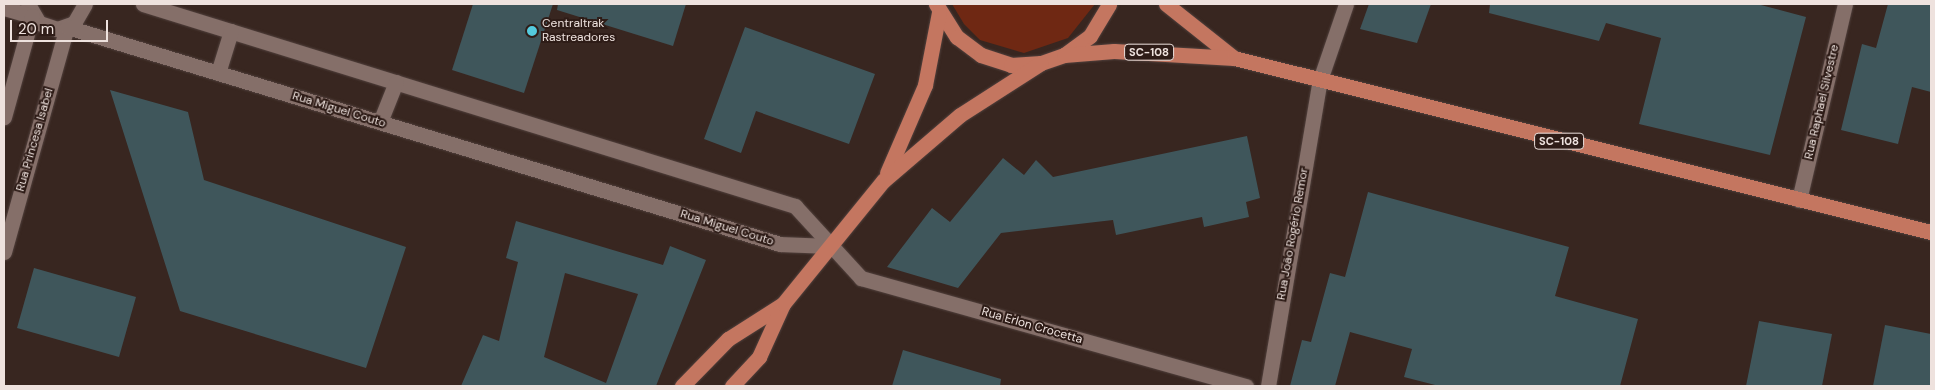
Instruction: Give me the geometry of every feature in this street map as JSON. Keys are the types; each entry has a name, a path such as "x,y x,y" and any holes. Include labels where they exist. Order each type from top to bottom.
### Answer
{"main road":[{"path":"732,386 759,357 782,304 883,181 960,115 1041,64 1064,55 1090,36 1109,4"},
{"name":"SC-108","path":"1166,4 1234,58"},
{"path":"938,8 956,37 981,55 1011,65 1041,64"},
{"path":"883,181 925,85 938,8"},
{"name":"SC-108","path":"1064,55 1114,51 1234,58 1319,83 1931,232"},
{"path":"682,386 728,338 782,304"}],"street":[{"path":"67,27 80,16 85,4"},
{"path":"144,4 795,206 829,246"},
{"name":"Rua João Rogério Remor","path":"1268,386 1319,83 1346,4"},
{"name":"Rua Raphael Silvestre","path":"1799,200 1846,4"},
{"path":"4,8 30,10 4,117"},
{"name":"Rua Miguel Couto","path":"30,10 48,28 67,27 780,244 829,246"},
{"name":"Rua Princesa Isabel","path":"4,252 67,27"},
{"path":"218,73 231,31"},
{"path":"380,122 396,82"},
{"name":"Rua Erlon Crocetta","path":"829,246 861,278 1246,386"}],"shaded area":[{"path":"952,4 1095,4 1068,38 1024,53 980,40 964,24"}],"building":[{"path":"473,4 553,4 524,93 452,70"},
{"path":"558,4 686,4 673,46 557,10"},
{"path":"1369,4 1431,4 1417,43 1360,29"},
{"path":"1490,4 1757,4 1806,17 1770,155 1639,124 1661,38 1606,23 1599,41 1489,13"},
{"path":"1888,4 1931,4 1931,92 1912,87 1898,144 1841,130 1862,44 1876,48"},
{"path":"745,27 875,74 849,144 756,111 741,153 704,139"},
{"path":"110,90 188,112 204,180 406,247 366,368 180,311"},
{"path":"1247,136 1260,198 1246,202 1249,217 1204,227 1202,217 1116,235 1113,220 1001,233 958,288 887,267 932,208 950,222 1003,158 1024,175 1036,160 1053,177"},
{"path":"1368,192 1569,247 1555,296 1638,319 1620,386 1439,386 1404,377 1412,349 1350,332 1335,386 1290,386 1302,340 1311,342 1330,273 1345,277"},
{"path":"516,221 663,265 670,246 706,260 656,386 461,386 483,335 499,341 518,262 506,258","holes":["565,273 638,294 606,383 544,357"]},
{"path":"34,268 136,297 119,357 17,328"},
{"path":"1759,321 1832,334 1822,386 1746,386"},
{"path":"1885,325 1931,334 1931,386 1873,386"},
{"path":"903,350 1001,379 1000,386 892,386"}],"place":[{"name":"Centraltrak Rastreadores","path":"532,31"}]}
